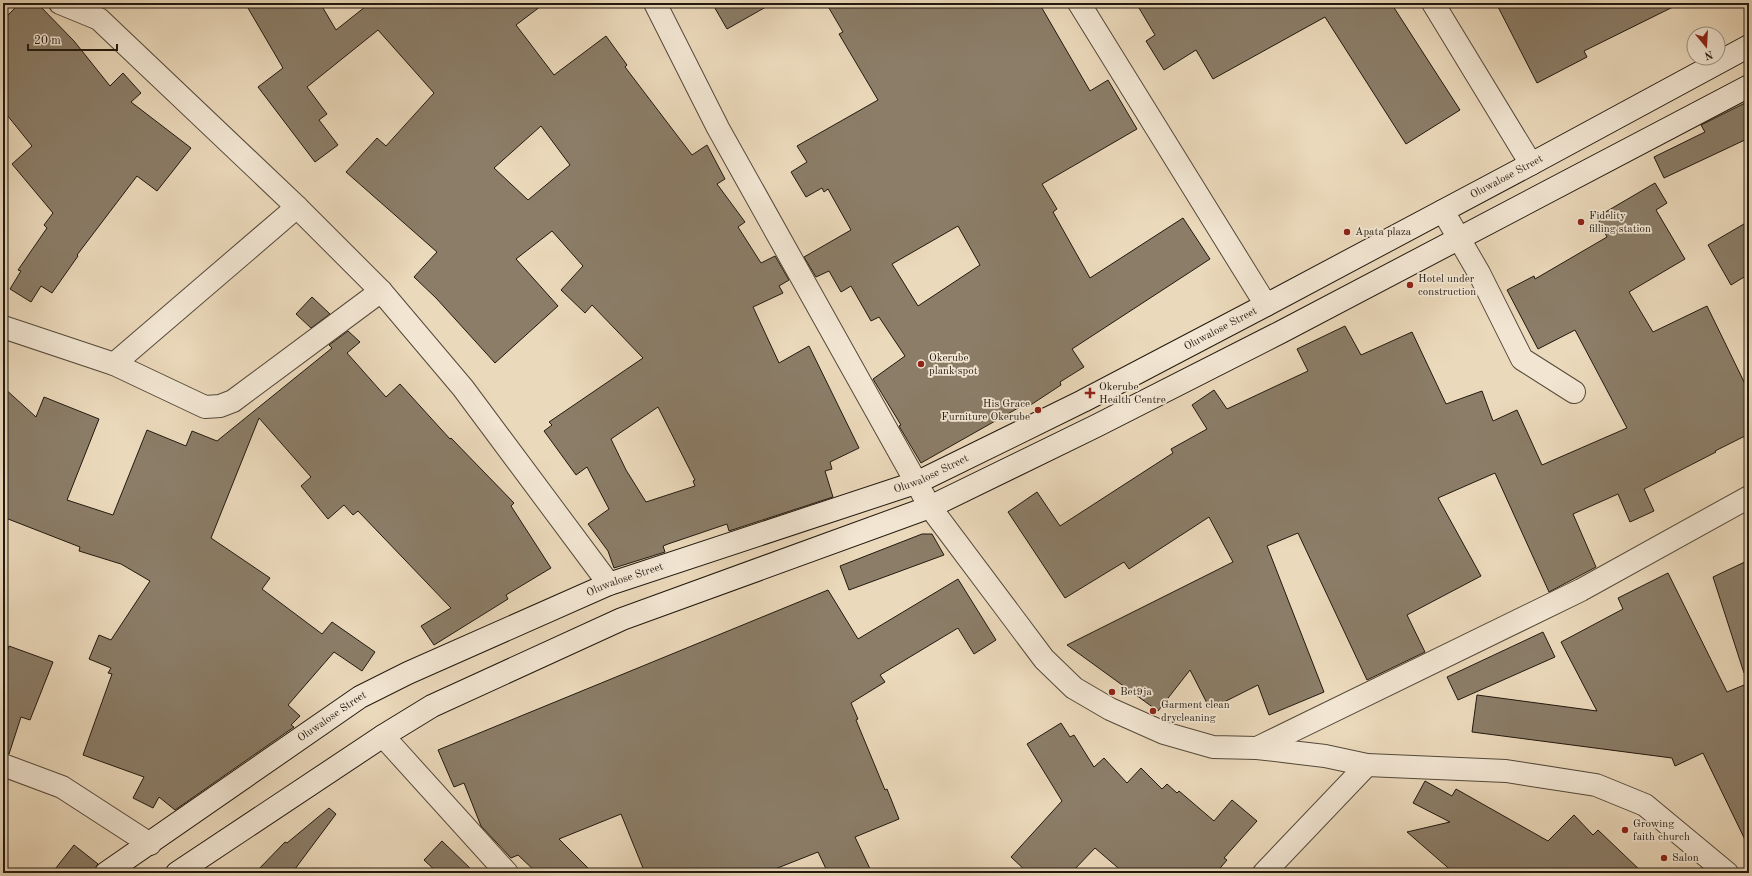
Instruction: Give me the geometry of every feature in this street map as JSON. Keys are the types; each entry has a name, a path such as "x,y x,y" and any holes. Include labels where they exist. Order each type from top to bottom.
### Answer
{"street":[{"path":"60,3 98,11 381,292 463,388 609,584"},
{"path":"655,3 718,128 918,482 930,507 1044,659 1074,688 1110,709 1164,733 1213,747 1256,748 1325,756 1367,765 1506,771 1596,785 1645,805 1727,873"},
{"path":"1079,3 1266,305"},
{"path":"1433,3 1531,164"},
{"name":"Oluwalose Street","path":"106,873 150,844 360,697 408,673 609,584 918,482 1083,401 1266,305 1749,46"},
{"path":"177,873 383,736 432,706 622,619 930,507 1160,393 1749,86"},
{"path":"114,364 297,207"},
{"path":"1443,211 1479,273 1522,359 1574,392"},
{"path":"3,327 114,364 205,406 220,406 233,400 381,292"},
{"path":"1256,748 1581,590 1749,497"},
{"path":"383,736 507,873"},
{"path":"3,765 62,787 150,844"},
{"path":"1264,873 1367,765"}],"building":[{"path":"20,3 37,3 74,41 110,86 123,73 141,93 131,102 191,148 157,191 137,176 77,255 78,256 52,293 41,286 31,302 10,289 21,271 18,270 47,228 44,225 53,213 12,164 32,146 3,110 3,20"},
{"path":"245,3 320,3 336,30 370,3 545,3 516,25 554,75 606,36 627,65 625,67 692,155 707,145 725,179 717,184 745,222 738,227 761,263 775,256 789,280 779,286 783,293 753,307 779,363 809,346 859,448 830,462 832,469 825,471 833,497 729,531 727,524 663,546 665,552 614,568 608,551 588,524 609,509 587,467 576,475 544,431 552,425 549,422 643,358 592,305 585,313 561,290 583,266 552,231 516,259 558,306 495,363 436,298 414,277 437,252 346,172 377,138 386,146 434,93 378,30 307,87 327,114 319,120 338,145 315,162 258,87 283,68","holes":["541,126 570,165 528,200 494,168","658,407 695,480 693,481 695,486 646,502 626,470 611,439"]},
{"path":"712,3 773,3 727,29"},
{"path":"826,3 1039,3 1090,91 1108,80 1137,129 1042,184 1057,209 1053,212 1090,278 1183,218 1210,259 1072,349 1084,367 1060,382 1061,385 1029,406 1027,403 921,463 899,426 901,425 873,379 905,356 879,317 871,321 851,286 841,292 829,271 816,277 804,257 851,230 828,189 824,192 822,188 806,197 791,172 807,162 797,146 878,100 839,34 843,32","holes":["958,226 980,265 918,306 892,264"]},
{"path":"1136,3 1391,3 1460,110 1406,144 1325,17 1213,79 1196,50 1164,70 1146,41 1155,35"},
{"path":"1496,3 1681,3 1584,51 1587,57 1537,83"},
{"path":"1749,101 1749,138 1664,178 1654,157 1705,132 1701,125"},
{"path":"1655,183 1667,203 1656,210 1685,259 1629,292 1653,332 1707,306 1749,392 1749,434 1644,489 1654,511 1630,522 1618,494 1573,514 1596,567 1549,592 1495,473 1438,498 1481,576 1407,615 1425,652 1367,680 1298,533 1267,546 1324,692 1269,715 1258,685 1210,709 1190,670 1158,711 1067,645 1233,562 1209,517 1129,569 1124,562 1065,598 1008,512 1037,492 1060,526 1173,453 1171,449 1207,429 1192,405 1214,390 1227,409 1308,371 1297,349 1345,326 1361,355 1412,332 1446,404 1482,391 1493,421 1517,410 1542,465 1627,428 1575,330 1538,349 1507,290 1534,276 1535,279 1607,237 1597,217"},
{"path":"1749,221 1749,274 1731,285 1708,245"},
{"path":"312,297 330,314 311,328 296,314"},
{"path":"348,331 360,342 347,353 386,397 400,384 450,439 451,438 514,503 511,506 551,568 506,595 508,599 434,645 421,626 451,608 358,511 353,515 344,505 328,519 301,486 311,477 259,418 211,538 270,578 262,589 322,634 332,622 375,652 362,671 334,652 288,705 300,716 291,725 294,727 175,810 159,797 153,808 133,798 144,777 83,755 112,674 108,673 111,668 89,659 99,635 111,640 150,581 121,564 79,551 80,547 3,517 3,387 36,417 44,397 99,419 67,500 113,515 147,430 186,446 192,431 217,441 332,348 329,345"},
{"path":"922,534 932,534 944,555 849,590 840,566"},
{"path":"1749,560 1749,672 1744,673 1713,577"},
{"path":"1668,573 1727,692 1749,683 1749,848 1703,753 1675,766 1672,758 1472,732 1477,695 1597,711 1561,642 1623,609 1618,598"},
{"path":"958,579 996,640 974,654 958,628 880,675 885,682 851,703 858,719 856,720 885,790 887,789 899,819 855,837 872,873 828,873 818,852 765,873 645,873 621,814 559,839 593,873 537,873 518,855 511,858 481,826 464,783 454,787 438,750 828,590 858,639"},
{"path":"1543,632 1555,657 1458,700 1447,677"},
{"path":"9,646 53,662 30,720 21,717 9,754 3,753 3,663"},
{"path":"1061,723 1070,737 1074,735 1094,767 1104,758 1127,783 1141,768 1162,789 1167,784 1177,793 1179,791 1214,821 1232,800 1257,821 1224,858 1227,860 1216,873 1124,873 1095,848 1071,873 1028,873 1011,857 1062,801 1027,744"},
{"path":"1425,781 1452,796 1456,789 1548,841 1574,815 1593,835 1598,830 1643,873 1454,873 1407,832 1450,822 1413,803"},
{"path":"329,808 336,814 292,873 255,873 285,842 287,843"},
{"path":"442,841 475,873 438,873 424,860"},
{"path":"74,845 98,864 94,873 52,873"}],"place":[{"name":"Fidelity filling station","path":"1581,222"},
{"name":"Apata plaza","path":"1347,232"},
{"name":"Hotel under construction","path":"1410,285"},
{"name":"Okerube plank spot","path":"921,364"},
{"name":"Okerube Health Centre","path":"1090,393"},
{"name":"His Grace Furniture Okerube","path":"1038,410"},
{"name":"Bet9ja","path":"1112,692"},
{"name":"Garment clean drycleaning","path":"1153,711"},
{"name":"Growing faith church","path":"1625,830"},
{"name":"Salon","path":"1664,858"}]}
